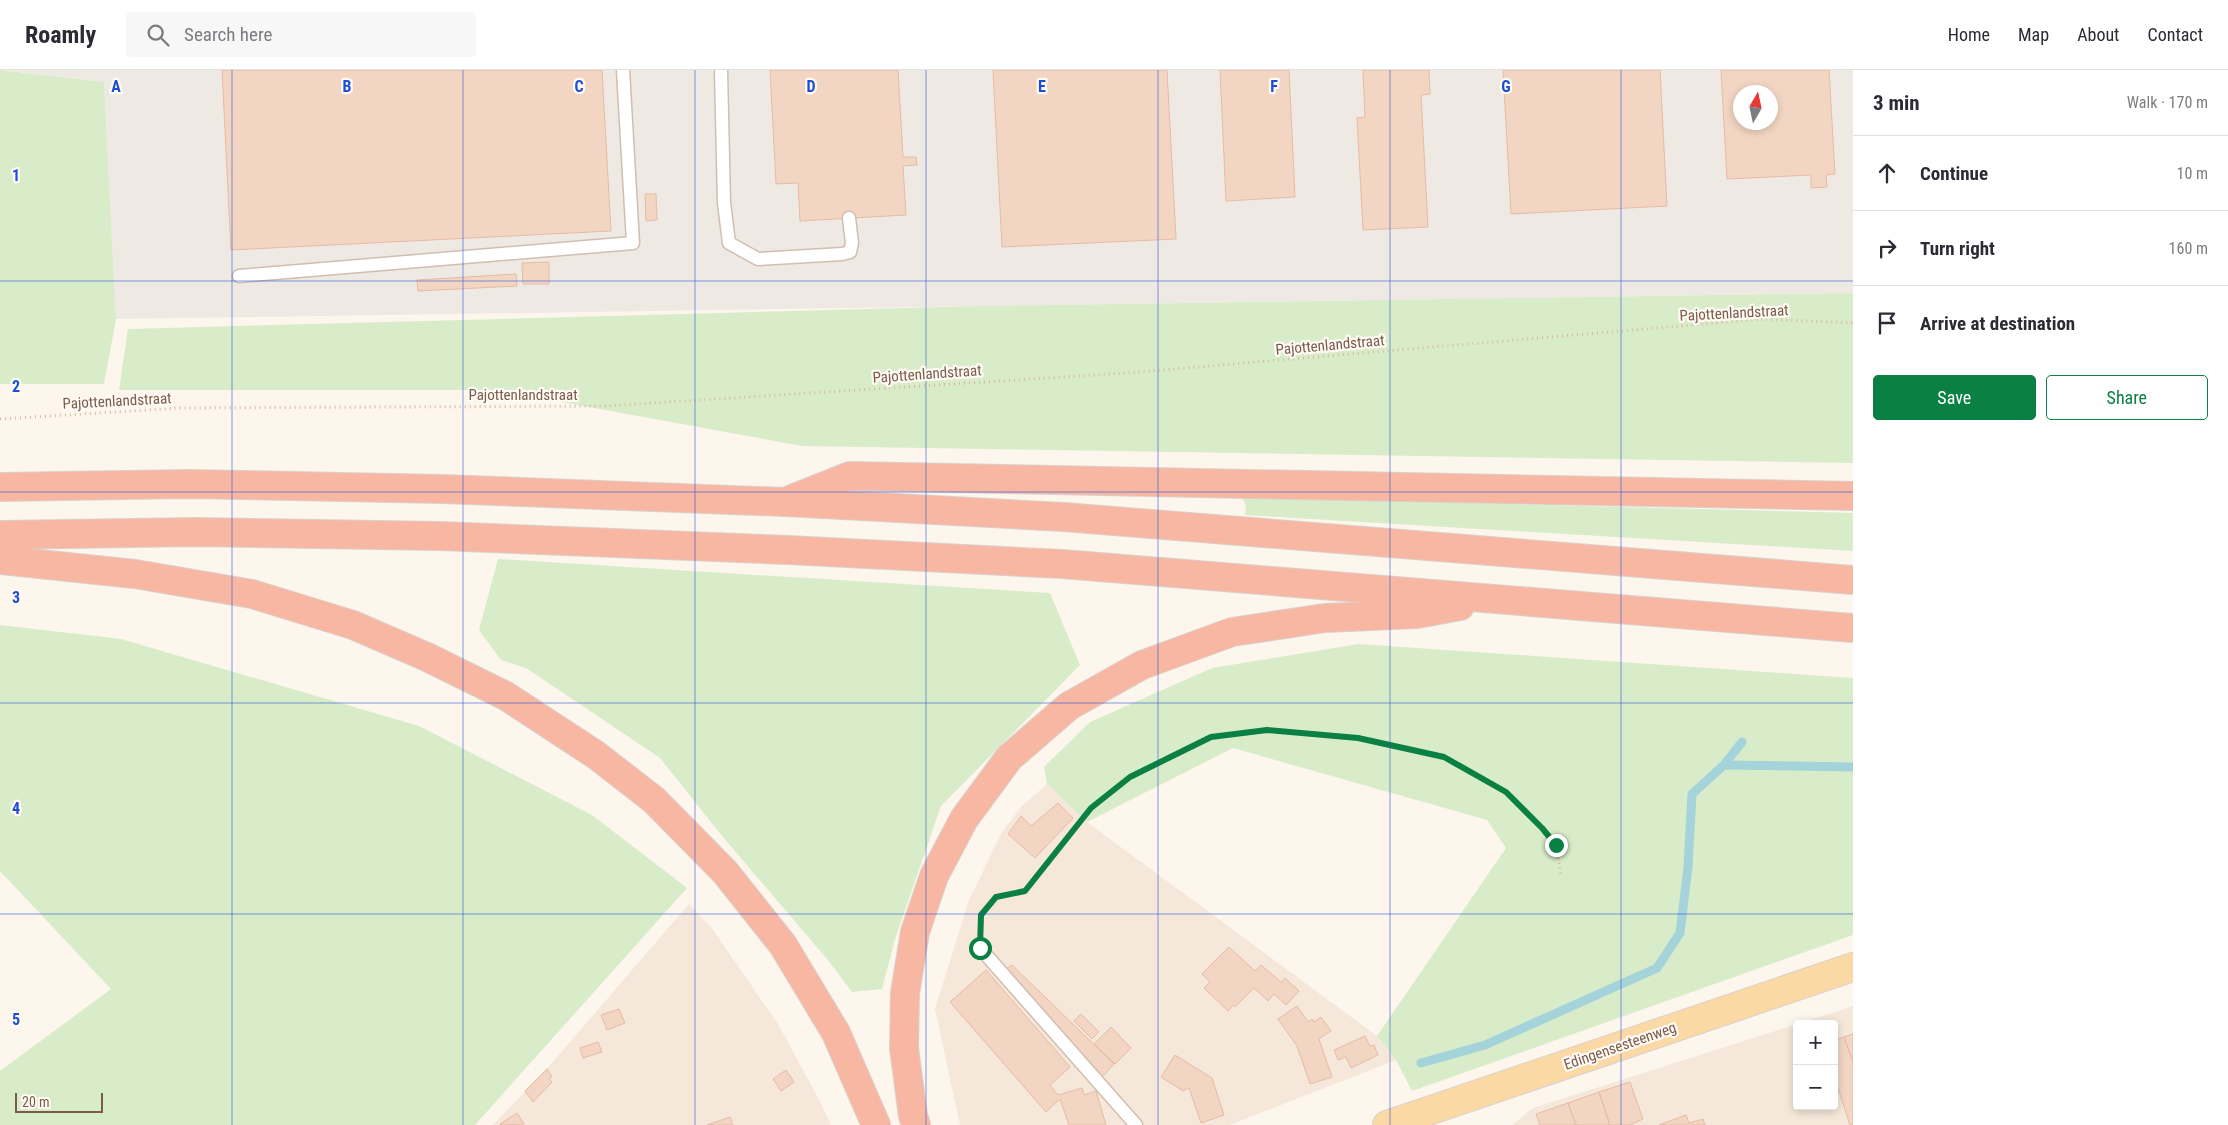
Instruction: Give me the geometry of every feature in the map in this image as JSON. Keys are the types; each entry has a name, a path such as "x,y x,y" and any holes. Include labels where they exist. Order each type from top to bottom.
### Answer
{"highway":[{"path":"786,502 850,476 1853,496"},
{"path":"0,487 188,484 442,490 786,502 1064,517 1853,580"},
{"path":"0,535 195,532 429,536 778,549 1062,564 1853,628"},
{"path":"0,560 135,574 252,594 352,625 427,657 514,701 596,755 654,800 725,872 782,945 836,1033 876,1125"},
{"path":"916,1125 913,1116 904,1048 905,993 915,932 934,876 964,819 1009,758 1069,706 1142,664 1232,632 1326,618 1417,614 1500,599"}],"main road":[{"name":"Edingensesteenweg","path":"1387,1125 1853,967"}],"lane":[{"path":"239,276 633,243 623,70"},
{"path":"721,70 724,203 729,243 758,259 850,252 852,243 849,218"},
{"path":"980,948 1136,1125"}],"path":[{"name":"Pajottenlandstraat","path":"0,419 180,408 605,406 1127,373 1762,319 1853,323"},
{"path":"980,948 981,915 996,897 1025,891 1091,808 1130,777 1211,737 1267,730 1358,738 1444,757 1506,792 1542,828 1556,845 1561,875"}],"shaded area":[{"path":"4,70 1853,70 1853,293 116,319 104,82"},
{"path":"1047,784 1087,822 1377,1036 1396,1060 1230,1125 960,1125 935,1009 969,900 1002,832 1021,807"},
{"path":"689,904 711,927 778,1024 831,1125 493,1125 550,1065"},
{"path":"1853,1006 1853,1125 1512,1125 1533,1108 1793,1025 1793,1110 1838,1110 1838,1020 1810,1020"}],"green space":[{"path":"0,70 104,82 116,319 104,384 0,384"},
{"path":"1853,293 1853,463 802,446 496,390 119,390 128,329 979,306"},
{"path":"1242,497 1853,513 1853,551 1245,515 1246,506"},
{"path":"498,559 1050,593 1080,665 941,806 895,939 882,989 852,992 827,959 722,836 660,758 526,668 501,660 479,630"},
{"path":"0,625 121,639 419,726 592,815 687,888 475,1125 0,1125 0,1071 111,989 0,871"},
{"path":"1359,644 1853,678 1853,935 1412,1091 1396,1060 1377,1036 1506,848 1487,820 1233,748 1087,822 1047,784 1044,767 1090,722 1212,668"}],"building":[{"path":"222,70 602,70 611,231 231,250"},
{"path":"770,70 898,70 903,157 916,157 917,165 903,166 906,215 800,221 798,183 776,184"},
{"path":"993,70 1167,70 1176,239 1002,247"},
{"path":"1220,70 1289,70 1295,197 1226,201"},
{"path":"1363,70 1429,70 1430,94 1421,95 1428,227 1363,230 1357,118 1365,117"},
{"path":"1503,70 1660,70 1667,206 1511,214"},
{"path":"1721,70 1829,70 1835,174 1826,175 1827,187 1811,188 1811,175 1727,179"},
{"path":"645,194 656,194 657,220 646,221"},
{"path":"549,262 549,284 523,284 522,263"},
{"path":"516,274 517,286 418,291 417,280"},
{"path":"1058,803 1073,818 1035,858 1008,834 1021,816 1031,826"},
{"path":"1229,947 1255,971 1261,965 1281,982 1285,978 1299,991 1286,1005 1274,994 1268,1001 1254,988 1235,1007 1233,1005 1228,1011 1204,988 1210,982 1202,974"},
{"path":"1012,965 1114,1064 1102,1077 1006,969"},
{"path":"986,970 1070,1067 1050,1085 1058,1095 1082,1088 1084,1095 1096,1091 1106,1125 1069,1125 1060,1099 1046,1112 950,1002"},
{"path":"1297,1006 1308,1022 1312,1019 1314,1022 1321,1017 1331,1031 1319,1039 1332,1077 1310,1084 1297,1046 1278,1019"},
{"path":"619,1009 625,1023 607,1030 601,1015"},
{"path":"1081,1014 1099,1032 1092,1039 1074,1021"},
{"path":"1111,1027 1131,1048 1115,1064 1094,1044"},
{"path":"1853,1034 1853,1062 1844,1037"},
{"path":"1365,1036 1370,1046 1374,1045 1378,1055 1351,1068 1346,1057 1338,1060 1334,1050"},
{"path":"1844,1037 1853,1062 1853,1125 1850,1125 1838,1088 1838,1039"},
{"path":"598,1042 602,1052 583,1058 580,1048"},
{"path":"1175,1055 1212,1078 1224,1115 1201,1123 1189,1088 1183,1091 1161,1077"},
{"path":"547,1069 552,1077 549,1079 552,1082 533,1102 525,1091"},
{"path":"786,1070 794,1082 781,1091 773,1079"},
{"path":"1630,1082 1643,1119 1630,1125 1610,1125 1599,1092"},
{"path":"1599,1092 1610,1125 1576,1125 1568,1103"},
{"path":"1568,1103 1576,1125 1540,1125 1536,1114"},
{"path":"517,1113 524,1124 500,1124"},
{"path":"1686,1115 1689,1123 1703,1119 1705,1125 1659,1125"},
{"path":"730,1117 733,1125 707,1125"}],"waterway":[{"path":"1421,1063 1485,1045 1657,968 1680,933 1688,867 1692,794 1724,765 1742,742"},
{"path":"1724,765 1853,767"}],"route":[{"path":"980,948 981,915 996,897 1025,891 1091,808 1130,777 1211,737 1267,730 1358,738 1444,757 1506,792 1556,845"}]}
